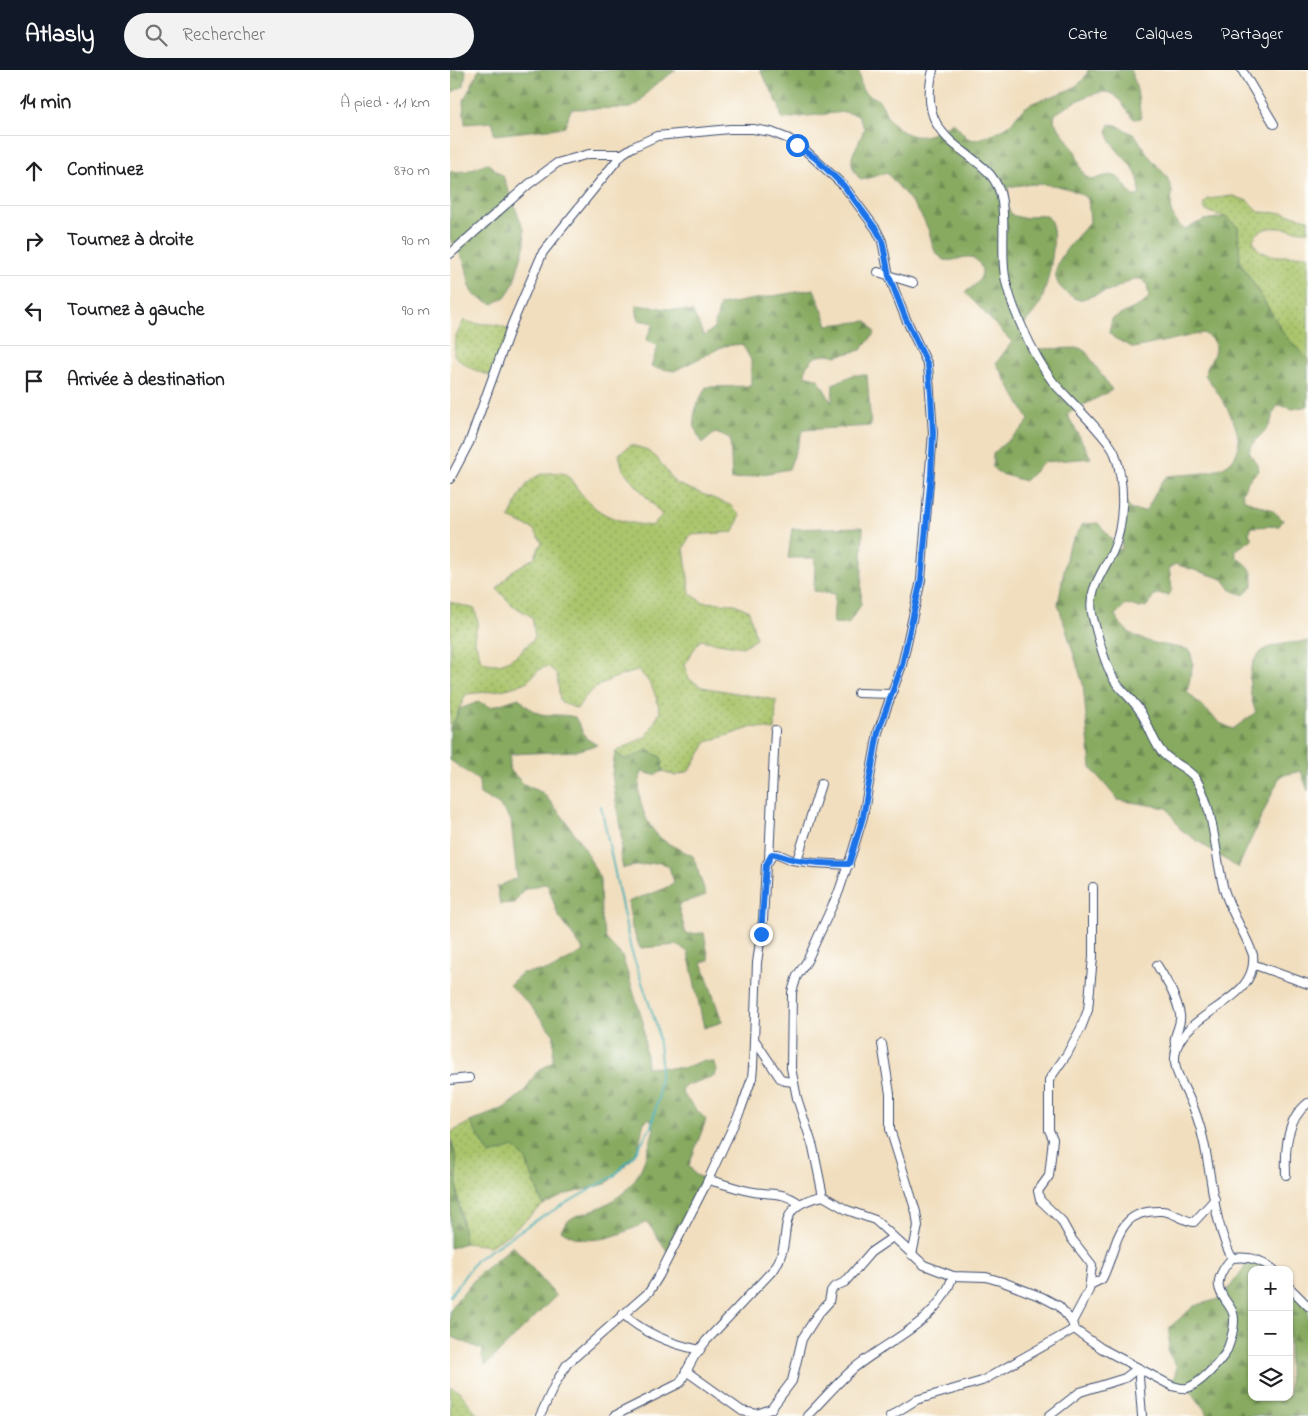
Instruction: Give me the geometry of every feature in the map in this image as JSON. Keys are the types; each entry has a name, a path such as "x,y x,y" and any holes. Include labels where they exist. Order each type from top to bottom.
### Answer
{"street":[{"path":"932,70 928,98 932,116 942,133 989,173 999,187 1002,201 1004,269 1009,296 1022,327 1051,379 1114,453 1121,496 1121,518 1112,552 1096,581 1092,598 1092,614 1115,682 1139,709 1161,751 1171,760 1188,770 1195,778 1203,794 1224,888 1247,938 1254,965 1251,976 1240,990 1187,1029 1176,1049 1174,1061 1179,1079 1196,1115 1209,1160 1225,1244 1232,1258"},
{"path":"1242,70 1274,124"},
{"path":"450,479 469,443 512,324 543,252 557,232 622,154 652,138 682,132 753,129 771,132 789,140 815,158 844,186 876,229 882,240 889,276 905,317 928,365 933,433 921,580 902,665 878,732 863,817 849,864 807,961 794,983 790,1058 794,1082 813,1147 823,1196"},
{"path":"450,254 528,184 557,163 589,154 622,154"},
{"path":"878,272 913,284"},
{"path":"858,693 892,694"},
{"path":"769,859 775,730"},
{"path":"797,860 821,784"},
{"path":"540,1416 554,1384 567,1364 648,1292 659,1276 708,1180 741,1109 752,1078 755,1041 756,963 763,920 766,865 769,859 772,854 778,854 797,860 849,864"},
{"path":"890,1416 916,1400 982,1381 1073,1326 1090,1285 1092,1265 1089,1259 1070,1238 1061,1220 1047,1208 1038,1196 1038,1190 1049,1176 1053,1139 1049,1130 1049,1080 1058,1069 1081,1028 1090,995 1093,888"},
{"path":"1157,965 1169,985 1180,1016 1174,1039 1176,1049"},
{"path":"1254,965 1308,984"},
{"path":"755,1041 764,1057 780,1078 794,1082"},
{"path":"882,1044 890,1094 890,1129 916,1212 918,1226 912,1255"},
{"path":"450,1080 469,1078"},
{"path":"1286,1175 1285,1154 1288,1136 1298,1116 1308,1103"},
{"path":"708,1180 754,1192 775,1192 792,1198 799,1203"},
{"path":"614,1416 675,1388 700,1350 775,1268 780,1259 790,1215 799,1203 823,1196 847,1210 875,1220 924,1265 953,1276 986,1277 1034,1294 1059,1306 1073,1326 1101,1348 1172,1386 1184,1388 1196,1383 1225,1353 1234,1315 1222,1298 1220,1282 1222,1273 1232,1258"},
{"path":"1090,1285 1102,1279 1122,1228 1131,1217 1144,1212 1162,1211 1176,1214 1194,1222 1215,1199"},
{"path":"686,1371 742,1411 757,1414 771,1409 792,1381 802,1339 818,1314 830,1302 831,1291 834,1287 845,1282 871,1252 893,1237"},
{"path":"1232,1258 1251,1258 1263,1261 1269,1266"},
{"path":"807,1416 853,1369 903,1336 929,1316 949,1288 953,1276"},
{"path":"1293,1291 1308,1306"},
{"path":"623,1314 638,1328 662,1340 700,1350"},
{"path":"1049,1416 1080,1392 1125,1378 1139,1369"},
{"path":"1139,1369 1142,1416"}],"green space":[{"path":"450,70 466,70 464,86 450,93"},
{"path":"479,70 676,70 652,87 638,104 631,108 571,109 565,127 494,135 493,122 465,124 463,102"},
{"path":"760,70 858,70 862,89 878,100 889,119 905,133 913,136 928,135 953,122 967,138 974,140 1006,127 1029,105 1071,89 1079,84 1088,70 1131,70 1137,90 1141,118 1134,119 1117,97 1111,93 1103,92 1077,101 1055,114 1054,121 1075,151 1086,177 1093,180 1112,175 1124,184 1132,196 1139,196 1137,176 1133,168 1115,148 1107,131 1110,124 1117,125 1136,136 1148,155 1167,177 1172,190 1171,212 1178,225 1185,229 1204,220 1225,217 1238,227 1240,262 1286,337 1308,359 1308,406 1293,409 1279,405 1277,407 1269,426 1255,441 1249,452 1257,464 1258,471 1248,481 1242,493 1245,500 1272,510 1283,520 1279,526 1252,527 1249,533 1252,539 1235,551 1237,558 1248,566 1252,576 1253,586 1244,595 1231,590 1223,579 1175,564 1169,568 1172,589 1169,595 1155,594 1147,606 1140,608 1126,604 1115,615 1121,625 1137,637 1147,641 1190,650 1193,664 1187,692 1220,723 1233,729 1256,712 1251,696 1250,678 1254,661 1259,654 1275,645 1308,641 1308,791 1301,771 1280,776 1238,868 1181,830 1167,808 1118,800 1091,768 1083,684 1058,604 1068,548 1083,524 1098,523 1121,551 1125,520 1121,496 1131,510 1145,511 1162,482 1168,476 1218,469 1231,461 1237,451 1238,438 1235,425 1221,397 1205,375 1214,353 1214,343 1203,333 1134,348 1114,338 1109,333 1112,319 1144,303 1149,297 1147,284 1141,279 1133,279 1114,289 1079,300 1065,292 1058,282 1056,273 1059,262 1065,252 1090,222 1088,199 1079,193 1060,186 1029,184 1008,187 1008,209 1012,215 1023,218 1040,215 1046,216 1051,222 1053,231 1050,271 1044,294 1039,305 1022,327 1035,349 1080,348 1086,352 1112,390 1067,414 1091,458 1044,462 1025,481 998,473 993,468 993,454 1029,420 996,363 1012,342 965,292 980,279 982,270 980,265 976,260 968,257 947,260 939,256 934,249 928,229 920,214 887,173 861,180 852,166 853,154 864,128 858,115 844,112 782,119 779,105"},
{"path":"487,163 503,176 524,230 525,244 513,285 505,297 493,304 483,300 470,289 464,260 450,238 450,172 467,171"},
{"path":"1233,196 1248,201 1259,212 1283,213 1308,219 1308,231 1278,228 1264,229 1253,239 1256,246 1267,254 1275,256 1308,255 1308,359 1286,337 1240,262 1238,227 1225,217 1206,211 1203,205 1208,199"},
{"path":"814,289 828,325 867,321 875,333 861,350 836,356 829,354 815,357 806,367 805,375 818,379 832,403 833,384 853,375 867,375 871,426 803,430 789,469 732,480 730,438 715,433 703,443 695,428 694,415 706,387 751,386 751,360 742,344 724,346 674,371 651,367 658,346 646,340 654,323 638,320 636,305 693,312 704,336 714,328 720,305"},
{"path":"464,320 497,325 510,330 494,376 472,369 454,355 455,338"},
{"path":"631,445 645,449 657,458 675,483 730,505 740,515 734,532 690,535 684,548 690,593 702,602 735,604 749,611 756,638 743,647 700,640 684,665 689,679 702,687 776,700 775,730 753,727 707,742 689,771 675,776 663,771 661,757 626,760 615,752 647,736 660,712 653,689 643,675 638,671 603,683 588,694 577,709 560,701 557,674 548,666 539,670 527,681 517,686 496,691 466,694 450,730 450,602 475,609 478,622 474,638 481,660 497,664 511,659 524,649 535,637 532,617 512,605 497,589 512,571 534,558 542,542 533,529 509,518 519,497 529,482 535,477 554,473 567,474 585,498 602,512 623,521 652,526 662,515 623,470 619,454"},
{"path":"863,527 861,605 848,624 833,623 835,594 814,591 815,558 788,558 792,529"},
{"path":"519,698 533,711 545,715 575,717 586,738 597,745 575,751 511,754 509,769 524,784 543,793 563,817 585,849 600,879 601,918 606,939 622,956 643,1022 647,1067 683,1068 702,1061 714,1062 717,1070 715,1076 684,1086 682,1090 683,1095 706,1120 689,1165 695,1175 708,1180 670,1255 647,1222 615,1236 593,1240 572,1236 561,1230 572,1218 610,1202 630,1186 642,1166 650,1142 654,1128 650,1118 644,1122 638,1149 630,1161 606,1184 567,1194 543,1205 526,1160 514,1147 490,1155 470,1122 504,1108 524,1092 536,1073 553,1061 554,1035 528,1003 509,985 522,973 550,970 584,951 558,915 547,883 523,890 514,903 500,904 497,887 517,878 511,820 499,805 480,794 479,781 450,760 450,730 460,709 478,702 491,707"},
{"path":"647,750 661,757 663,771 654,775 642,772 639,787 641,803 646,818 657,835 693,856 706,895 678,905 686,934 704,933 709,960 702,962 722,1022 704,1028 688,952 677,945 640,948 632,928 628,902 658,891 674,882 669,867 661,862 623,868 620,855 622,841 612,774 615,752 626,760"},
{"path":"470,1122 490,1155 514,1146 526,1160 543,1205 509,1234 490,1246 465,1243 457,1190 456,1158 450,1133"},
{"path":"450,1140 456,1158 457,1191 465,1243 450,1248"},
{"path":"513,1246 556,1296 486,1365 482,1357 483,1350 450,1336 450,1311 480,1273"},
{"path":"1251,1258 1266,1266 1248,1266 1248,1401 1293,1401 1293,1291 1308,1306 1308,1416 1209,1416 1189,1388 1172,1386 1177,1367 1168,1352 1170,1327 1194,1306 1222,1298"},
{"path":"450,1387 459,1391 479,1416 450,1416"}],"waterway":[{"path":"450,1296 477,1259 538,1219 614,1176 634,1155 651,1127 658,1099 661,1062 657,1027 631,950 601,806"}],"route":[{"path":"761,934 766,865 772,854 778,854 792,860 814,863 849,864 863,817 878,732 902,665 921,580 933,433 928,365 905,317 889,276 882,240 844,186 815,158 797,145"}]}
